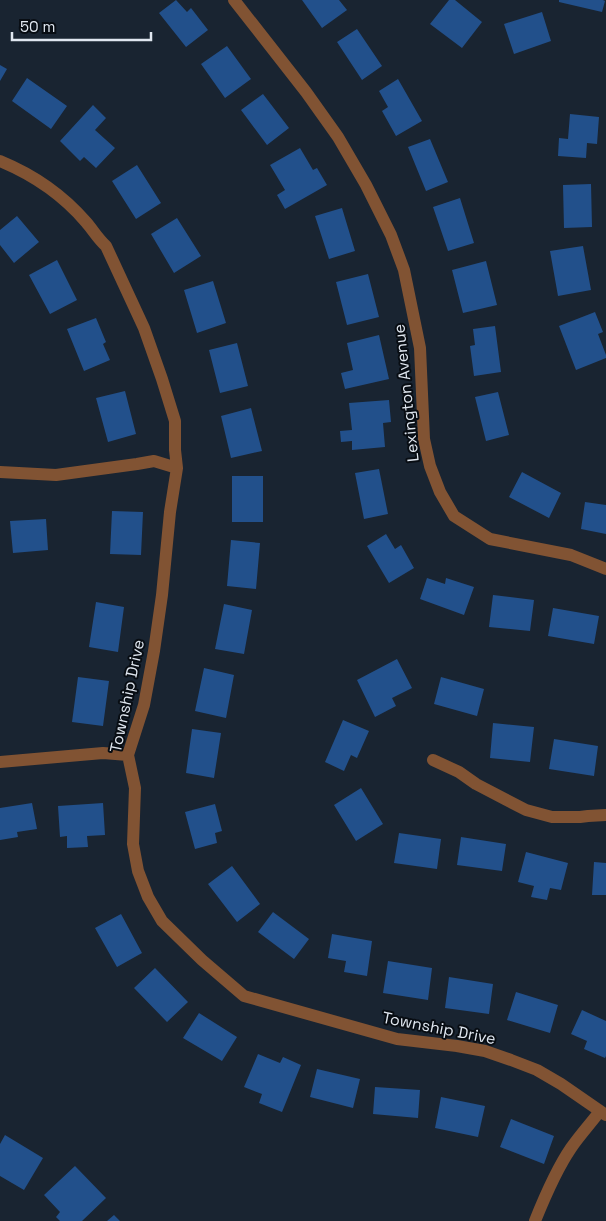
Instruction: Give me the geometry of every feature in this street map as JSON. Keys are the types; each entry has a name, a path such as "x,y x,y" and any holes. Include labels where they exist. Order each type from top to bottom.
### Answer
{"street":[{"name":"Lexington Avenue","path":"234,0 306,92 338,137 366,185 390,235 404,270 420,348 424,439 430,466 440,492 454,516 490,539 572,555 606,569"},
{"name":"Township Drive","path":"0,161 21,170 45,185 66,202 106,246 144,328 175,421 177,468 170,512 162,596 144,705 128,755 135,788 133,844 138,871 148,897 162,921 202,960 244,996 397,1039 485,1051 537,1070 603,1113"},
{"path":"0,472 56,475 154,461 177,468"},
{"path":"0,762 104,753 128,755"},
{"path":"433,760 526,810 552,817 606,815"},
{"path":"535,1221 556,1172 571,1148 603,1113"}],"building":[{"path":"176,0 187,12 191,8 208,30 186,47 159,13"},
{"path":"302,0 339,0 347,10 322,28"},
{"path":"449,0 455,0 482,22 462,48 430,24"},
{"path":"559,0 605,1 602,12 559,2"},
{"path":"542,12 551,41 514,54 504,24"},
{"path":"357,29 382,66 362,80 337,42"},
{"path":"227,46 251,79 225,98 201,64"},
{"path":"0,65 7,69 0,81"},
{"path":"27,78 67,106 51,129 12,101"},
{"path":"398,79 422,121 396,136 382,111 388,107 379,91"},
{"path":"263,94 289,128 267,145 241,110"},
{"path":"93,105 106,118 95,130 115,148 96,168 84,157 80,161 60,141"},
{"path":"570,114 599,117 597,144 587,143 586,158 558,156 559,138 568,139"},
{"path":"430,139 448,182 426,191 408,147"},
{"path":"300,148 313,170 317,168 327,185 285,209 277,195 285,190 270,165"},
{"path":"137,165 161,203 136,219 112,181"},
{"path":"591,184 592,227 564,228 563,185"},
{"path":"460,198 474,243 448,251 433,207"},
{"path":"342,208 355,251 329,259 315,216"},
{"path":"17,216 39,242 14,263 0,245 0,230"},
{"path":"177,218 201,256 174,273 151,234"},
{"path":"583,246 591,290 558,296 550,251"},
{"path":"57,260 77,300 50,314 29,275"},
{"path":"486,261 497,305 463,313 452,270"},
{"path":"368,274 379,317 347,325 336,282"},
{"path":"213,281 226,323 197,333 184,290"},
{"path":"595,312 603,332 598,334 606,358 576,370 559,326"},
{"path":"96,318 106,342 103,344 110,360 84,371 67,329"},
{"path":"495,326 501,372 474,376 470,346 475,345 473,329"},
{"path":"379,335 389,379 345,389 341,373 353,370 347,343"},
{"path":"237,343 248,386 220,393 209,350"},
{"path":"125,391 136,434 108,442 96,398"},
{"path":"498,392 509,435 486,441 475,397"},
{"path":"389,400 391,422 383,423 385,447 352,450 352,441 341,442 340,431 352,430 349,403"},
{"path":"251,408 262,451 231,458 221,416"},
{"path":"379,469 388,514 364,519 355,473"},
{"path":"522,472 561,493 549,518 509,497"},
{"path":"232,476 263,476 263,522 232,522"},
{"path":"585,502 606,505 606,534 581,529"},
{"path":"112,511 143,512 141,555 110,554"},
{"path":"46,519 48,550 13,553 10,521"},
{"path":"386,534 395,549 401,545 414,568 389,583 367,546"},
{"path":"231,540 260,543 256,589 227,586"},
{"path":"427,578 445,584 446,578 474,587 464,615 420,599"},
{"path":"493,595 534,600 530,631 489,627"},
{"path":"96,602 124,607 118,652 89,647"},
{"path":"224,604 252,610 244,654 215,649"},
{"path":"553,608 599,616 594,644 548,636"},
{"path":"397,659 412,688 392,698 396,706 375,717 357,680"},
{"path":"204,668 234,675 226,718 195,711"},
{"path":"78,677 109,681 103,726 72,722"},
{"path":"441,677 484,689 477,716 434,704"},
{"path":"343,720 369,731 357,758 351,755 344,771 325,762"},
{"path":"493,723 534,727 530,762 490,758"},
{"path":"192,729 221,733 214,778 186,773"},
{"path":"554,739 598,746 594,776 549,769"},
{"path":"361,788 383,824 356,841 334,805"},
{"path":"32,803 37,829 17,832 18,837 0,840 0,808"},
{"path":"103,803 105,835 87,836 88,847 67,848 67,836 60,837 58,806"},
{"path":"215,804 222,831 215,833 217,843 195,849 185,812"},
{"path":"399,833 441,839 437,869 394,863"},
{"path":"461,837 506,844 502,871 457,865"},
{"path":"526,852 568,863 561,890 550,888 547,900 531,897 534,886 518,882"},
{"path":"594,862 606,863 606,895 592,895"},
{"path":"232,866 260,904 237,922 208,884"},
{"path":"273,912 309,939 294,959 258,932"},
{"path":"121,914 142,953 117,967 95,928"},
{"path":"332,934 372,941 367,976 344,972 346,961 328,958"},
{"path":"388,961 432,968 428,1000 383,993"},
{"path":"155,968 188,1002 167,1022 134,988"},
{"path":"449,977 493,984 489,1014 445,1008"},
{"path":"516,992 558,1005 550,1033 507,1020"},
{"path":"582,1010 606,1021 605,1058 584,1049 587,1041 571,1034"},
{"path":"199,1013 237,1037 222,1061 183,1038"},
{"path":"258,1054 280,1063 283,1057 301,1065 282,1112 259,1103 262,1094 244,1087"},
{"path":"317,1069 360,1079 353,1108 310,1097"},
{"path":"375,1087 420,1090 418,1118 373,1114"},
{"path":"441,1097 485,1106 478,1137 435,1128"},
{"path":"511,1119 554,1136 544,1164 500,1147"},
{"path":"5,1135 43,1158 24,1190 0,1176 0,1144"},
{"path":"75,1166 106,1198 82,1221 60,1221 56,1217 60,1212 44,1195"},
{"path":"114,1215 120,1221 107,1221"}]}
